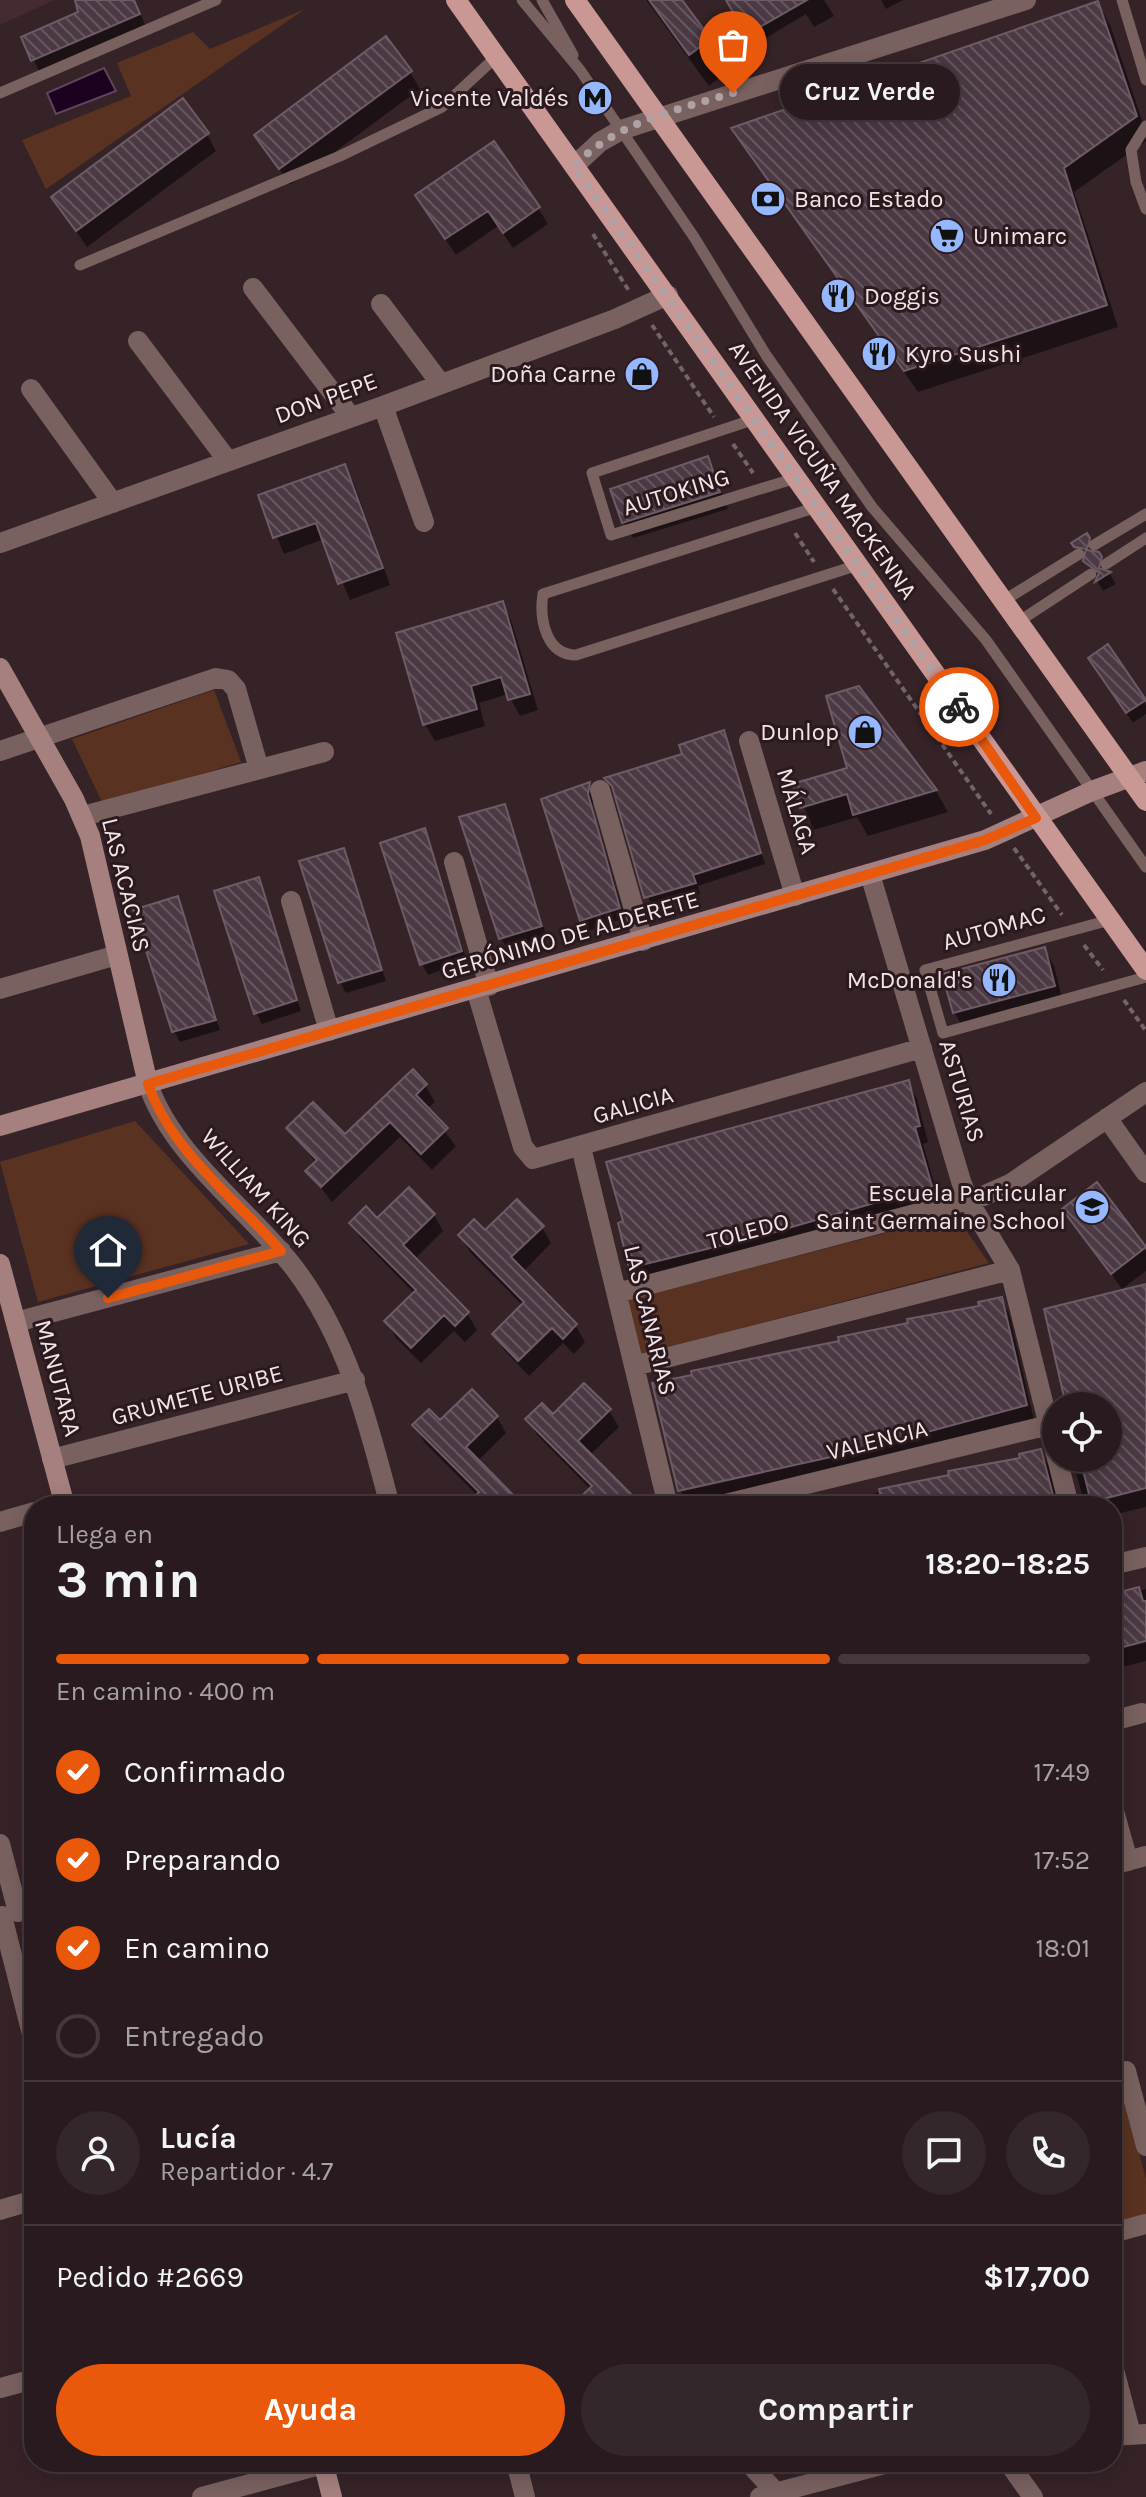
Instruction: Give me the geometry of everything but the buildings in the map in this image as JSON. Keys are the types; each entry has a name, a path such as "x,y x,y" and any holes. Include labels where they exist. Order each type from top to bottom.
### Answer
{"main road":[{"name":"AVENIDA VICUÑA MACKENNA","path":"456,0 1146,970"},
{"path":"575,0 1018,622 1137,774 1146,801"},
{"name":"LAS ACACIAS","path":"0,668 83,816 148,1084"},
{"name":"GERÓNIMO DE ALDERETE","path":"0,1126 870,874 1003,832 1137,774"},
{"name":"MANUTARA","path":"0,1264 60,1496"},
{"path":"325,2472 332,2497"}],"street":[{"path":"574,166 600,142 658,116 1026,0"},
{"path":"253,288 351,417"},
{"name":"DON PEPE","path":"0,543 383,406 668,295"},
{"path":"381,304 441,384"},
{"path":"138,341 228,461"},
{"path":"31,389 113,503"},
{"path":"383,406 424,522"},
{"path":"0,751 216,678 228,680 236,689 259,769"},
{"name":"MÁLAGA","path":"749,741 795,896"},
{"path":"83,816 324,752"},
{"path":"600,790 643,941"},
{"path":"454,862 483,987"},
{"name":"ASTURIAS","path":"870,874 968,1200 1010,1270 1042,1397"},
{"path":"291,901 329,1031"},
{"path":"0,989 117,955"},
{"name":"GALICIA","path":"483,987 525,1153 537,1159 922,1048"},
{"name":"WILLIAM KING","path":"148,1084 154,1102 175,1137 281,1251 327,1320 355,1380 387,1496"},
{"name":"TOLEDO","path":"617,1293 968,1200 1010,1184 1146,1092"},
{"path":"1107,1118 1146,1173"},
{"name":"LAS CANARIAS","path":"581,1147 666,1496"},
{"path":"16,1322 281,1251"},
{"path":"634,1366 1010,1270"},
{"name":"GRUMETE URIBE","path":"52,1459 355,1380"},
{"name":"VALENCIA","path":"758,1496 1042,1427"},
{"name":"ASTURIAS","path":"1060,1472 1066,1496"},
{"path":"0,1522 24,1515"},
{"path":"1122,1563 1146,1557"},
{"path":"1122,1718 1142,1713"},
{"path":"1122,1838 1129,1861"},
{"path":"0,1844 24,1978"},
{"path":"1126,2071 1146,2146"},
{"path":"0,2210 24,2203"},
{"path":"1122,2230 1146,2224"},
{"path":"0,2388 24,2382"},
{"path":"1122,2403 1130,2435"},
{"path":"202,2497 291,2472"},
{"path":"519,2472 525,2497"},
{"path":"755,2472 772,2496 857,2472"},
{"path":"1015,2472 1033,2497"}],"lane":[{"path":"0,93 216,0"},
{"path":"522,0 580,70 694,237 758,343 872,507 986,640 1146,867"},
{"path":"542,0 580,70"},
{"path":"1122,0 1146,80"},
{"path":"80,265 340,156 442,107 496,57"},
{"path":"1146,126 1131,150 1136,182 1146,209"},
{"name":"AUTOKING","path":"755,419 592,473 611,535 796,478"},
{"path":"817,507 543,594 541,609 552,646 562,655 576,655 858,565"},
{"path":"1094,545 1146,514"},
{"path":"1106,564 1146,538"},
{"path":"1003,601 1079,554"},
{"path":"1018,622 1091,574"},
{"name":"AUTOMAC","path":"1110,920 925,970 943,1033 1146,977"}],"path":[{"path":"588,225 640,308 763,488"},
{"path":"783,516 1146,1031"}],"shaded area":[{"path":"0,0 54,0 0,25"},
{"path":"305,9 46,189 22,140 131,96 117,63 193,32 210,49"},
{"path":"104,68 116,91 56,114 47,93"},
{"path":"214,690 241,762 103,804 72,739"},
{"path":"135,1121 249,1244 38,1302 0,1162"},
{"path":"955,1215 989,1263 640,1355 628,1300"},
{"path":"1122,2087 1146,2179 1146,2219 1122,2225"}],"way so far":[{"path":"733,93 621,130 600,142 574,166 959,707"}],"place":[{"name":"Cruz Verde","path":"733,93"},
{"name":"Vicente Valdés","path":"595,98"},
{"name":"Banco Estado","path":"768,199"},
{"name":"Unimarc","path":"947,236"},
{"name":"Doggis","path":"838,296"},
{"name":"Kyro Sushi","path":"879,354"},
{"name":"Doña Carne","path":"642,374"},
{"name":"Dunlop","path":"865,732"},
{"name":"McDonald's","path":"999,980"},
{"name":"Escuela Particular Saint Germaine School","path":"1092,1207"}],"route":[{"path":"108,1298 281,1251 175,1137 154,1102 148,1084 985,840 1036,818 959,707"}]}
